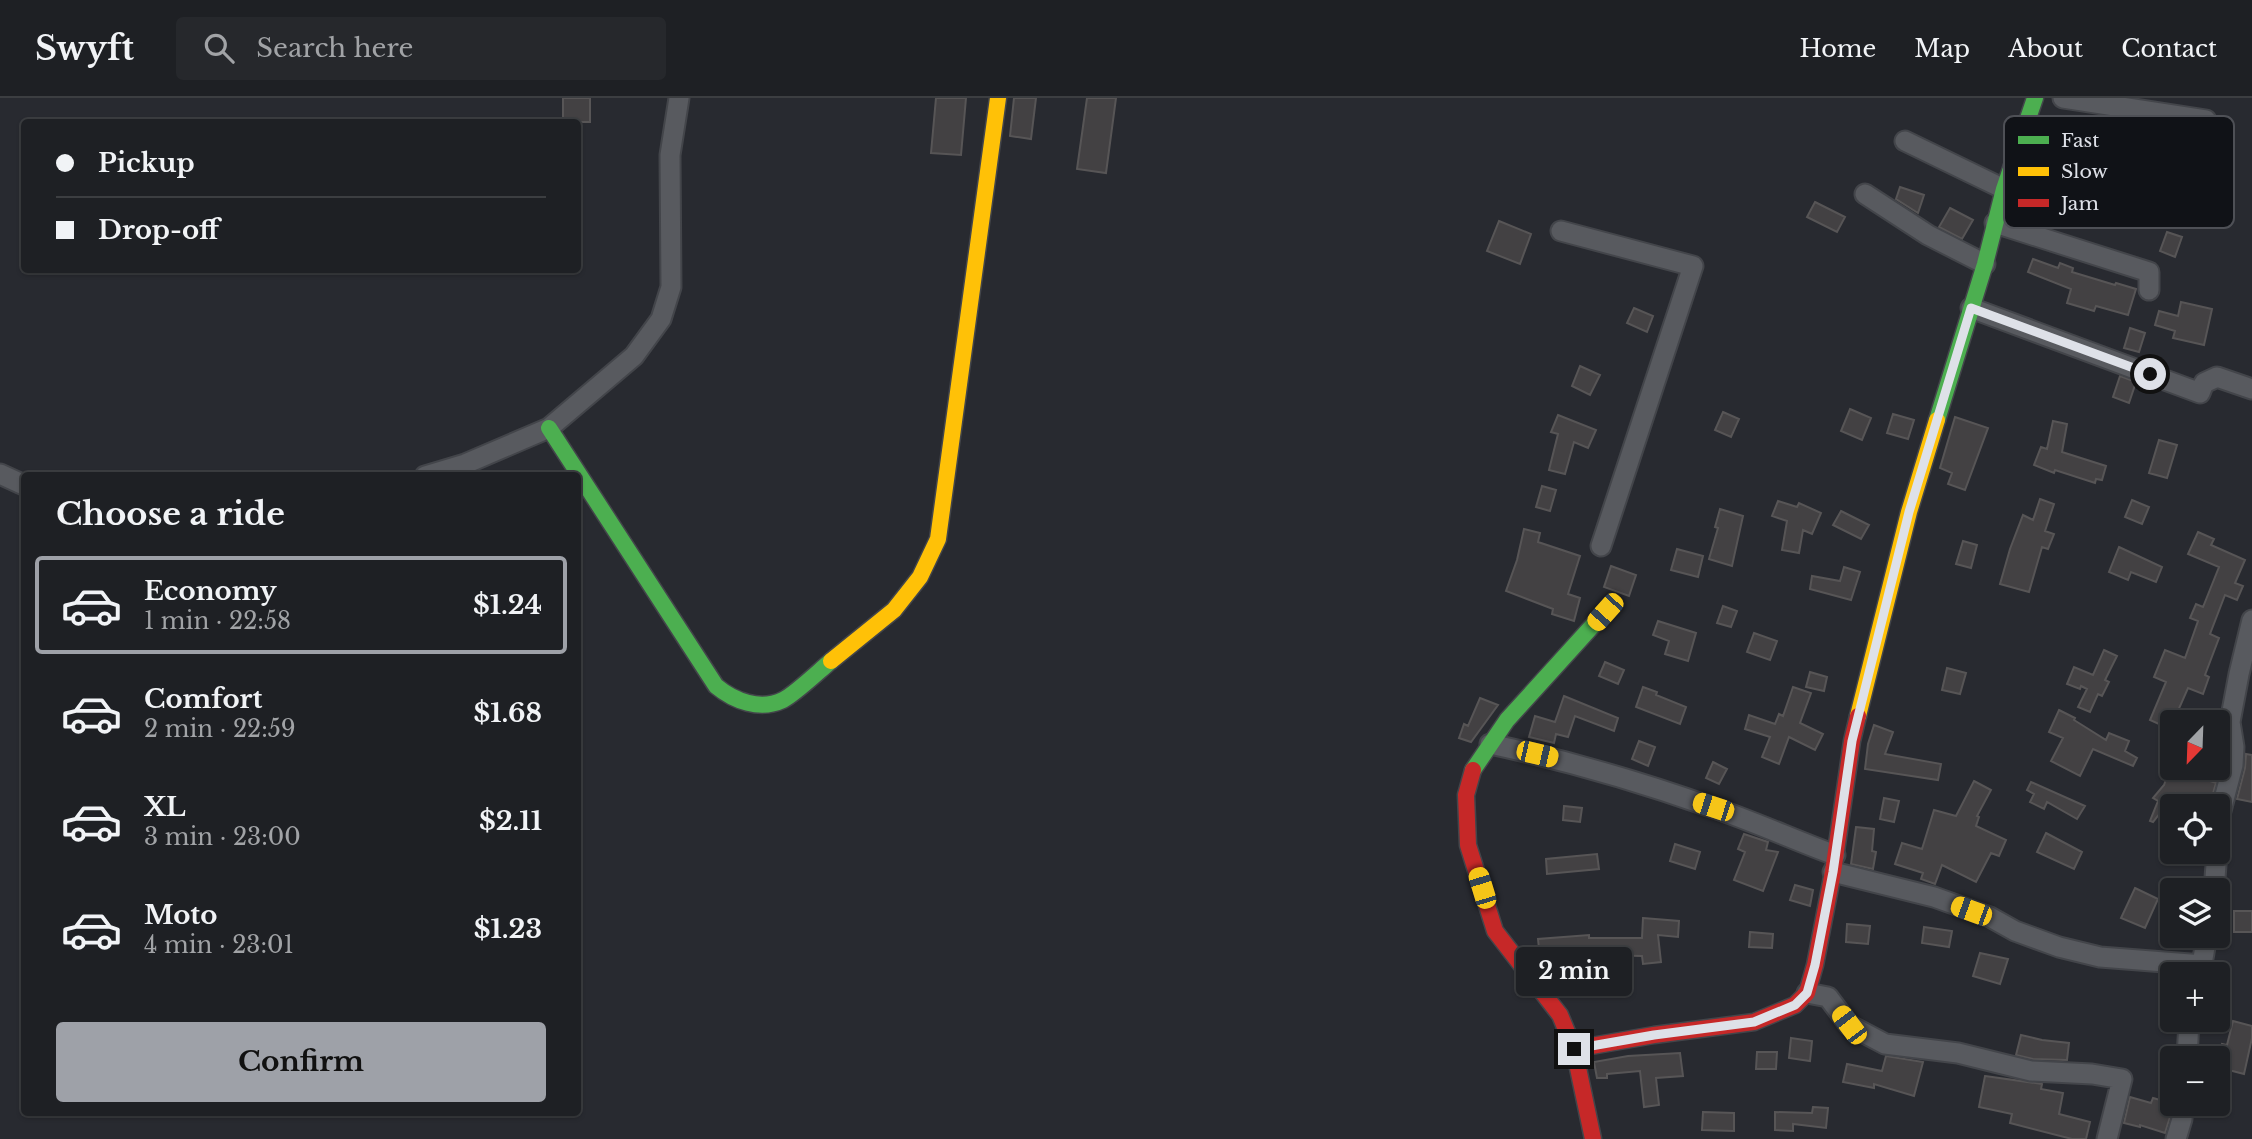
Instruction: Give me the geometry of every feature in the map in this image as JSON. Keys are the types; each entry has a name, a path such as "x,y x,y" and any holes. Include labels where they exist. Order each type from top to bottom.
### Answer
{"street":[{"path":"438,472 465,464 549,428 634,356 661,318 671,287 670,155 679,98"},
{"path":"581,477 716,686 732,700 761,705 783,700 894,610 920,577 938,539 998,98"},
{"path":"2029,116 2035,98"},
{"path":"2063,98 2180,116"},
{"path":"1574,1049 1754,1022 1795,1005 1807,993 1834,864 1855,728 1909,512 2004,189 1905,141"},
{"path":"1865,194 1928,235 1984,264"},
{"path":"1995,223 2004,226"},
{"path":"2011,228 2149,272 2149,289"},
{"path":"1561,231 1693,266 1601,546"},
{"path":"1971,308 2200,393 2204,383 2217,377 2252,389"},
{"path":"549,428 577,472"},
{"path":"0,474 21,484"},
{"path":"1593,1139 1574,1049 1560,1015 1495,931 1468,845 1466,795 1474,766 1507,720 1605,612"},
{"path":"2225,794 2233,765 2234,747 2230,722 2252,620"},
{"path":"1490,744 1560,759 1713,807 1834,864 1990,917 2015,931 2086,954 2160,965"},
{"path":"1807,993 1828,997 1849,1025 1885,1044 1958,1054 2031,1071 2092,1074 2122,1079 2107,1139"},
{"path":"2176,1139 2182,1116"}],"building":[{"path":"563,98 590,98 590,122 563,119"},
{"path":"936,98 966,98 961,155 931,153"},
{"path":"1014,98 1036,98 1031,139 1010,136"},
{"path":"1087,98 1116,98 1106,173 1077,169"},
{"path":"1900,187 1924,195 1918,213 1896,199"},
{"path":"1815,202 1845,217 1837,232 1807,217"},
{"path":"1950,208 1973,220 1962,239 1939,227"},
{"path":"1499,221 1531,234 1520,264 1487,251"},
{"path":"2167,232 2182,237 2175,257 2160,251"},
{"path":"2033,259 2058,268 2060,263 2073,268 2072,272 2136,289 2128,315 2096,306 2094,311 2067,303 2071,289 2028,272"},
{"path":"2181,302 2212,309 2204,345 2173,338 2175,331 2155,325 2159,311 2178,316"},
{"path":"1634,308 1653,316 1647,332 1627,323"},
{"path":"2130,328 2145,333 2139,352 2124,348"},
{"path":"1580,366 1600,375 1590,395 1572,386"},
{"path":"2120,376 2136,382 2129,403 2113,397"},
{"path":"1850,409 1871,418 1862,440 1841,431"},
{"path":"1723,412 1739,419 1731,437 1715,430"},
{"path":"1893,414 1914,420 1908,439 1887,433"},
{"path":"1558,415 1596,430 1588,448 1574,442 1565,474 1549,470 1558,434 1551,432"},
{"path":"1955,417 1988,428 1965,490 1948,484 1952,473 1940,468"},
{"path":"2053,421 2067,424 2062,452 2106,466 2102,480 2096,479 2095,483 2034,465 2041,447 2047,449"},
{"path":"2159,440 2177,445 2167,478 2149,473"},
{"path":"1542,486 1556,490 1550,511 1536,507"},
{"path":"2040,499 2054,504 2045,531 2054,534 2048,549 2042,547 2029,592 2000,584 2023,515 2033,520"},
{"path":"2132,500 2149,507 2142,524 2125,517"},
{"path":"1778,501 1797,507 1799,503 1821,513 1812,534 1803,530 1799,553 1782,550 1787,521 1772,516"},
{"path":"1720,509 1743,516 1732,566 1709,559 1718,528 1715,527"},
{"path":"1841,511 1869,525 1861,539 1833,525"},
{"path":"1524,529 1540,533 1538,542 1580,556 1568,594 1580,598 1574,621 1552,614 1553,609 1506,591"},
{"path":"2198,532 2214,539 2211,545 2245,560 2235,583 2243,586 2237,600 2225,595 2210,634 2219,638 2205,675 2209,677 2203,694 2188,688 2178,710 2160,710 2160,724 2150,720 2166,682 2154,677 2165,650 2185,658 2198,621 2190,618 2196,604 2203,607 2219,567 2188,554"},
{"path":"1963,541 1977,545 1971,568 1956,564"},
{"path":"2119,547 2162,567 2156,582 2131,572 2128,580 2109,572"},
{"path":"1677,549 1703,556 1698,577 1671,570"},
{"path":"1611,566 1636,575 1629,596 1604,587"},
{"path":"1844,567 1860,572 1851,600 1810,589 1812,576 1840,581"},
{"path":"1723,606 1737,611 1731,627 1717,623"},
{"path":"1658,621 1696,633 1688,661 1665,654 1669,641 1653,635"},
{"path":"1754,633 1777,641 1770,660 1747,652"},
{"path":"2104,650 2117,656 2105,680 2109,682 2102,696 2098,694 2090,712 2078,707 2087,689 2067,684 2074,667 2093,675"},
{"path":"1605,662 1624,670 1618,684 1599,676"},
{"path":"1947,668 1966,673 1960,694 1942,690"},
{"path":"1810,672 1827,677 1824,691 1806,687"},
{"path":"1643,687 1686,707 1680,724 1636,707"},
{"path":"1793,687 1811,693 1800,723 1823,734 1815,750 1789,737 1779,764 1762,757 1770,737 1745,729 1749,715 1775,724 1779,714 1783,716"},
{"path":"1564,696 1618,718 1614,731 1575,716 1568,737 1556,734 1554,743 1529,737 1535,716 1555,722"},
{"path":"1480,698 1498,705 1471,742 1459,738 1464,724 1468,726"},
{"path":"2059,710 2106,740 2109,733 2129,741 2125,751 2137,758 2133,766 2093,749 2080,776 2051,761 2063,738 2049,732"},
{"path":"1874,725 1893,732 1885,754 1941,764 1938,780 1865,769"},
{"path":"1639,741 1655,747 1648,766 1632,759"},
{"path":"2246,754 2252,755 2252,802 2237,799"},
{"path":"1713,762 1727,769 1719,784 1706,778"},
{"path":"2166,780 2208,780 2216,783 2213,794 2160,794 2160,813 2153,822 2150,821 2158,801 2153,798"},
{"path":"1974,781 1991,790 1977,816 1976,826 2006,840 1999,856 1991,853 1976,882 1942,865 1935,884 1921,879 1923,873 1895,864 1902,843 1922,849 1934,810 1956,816"},
{"path":"2031,782 2085,806 2077,819 2047,802 2044,809 2030,802 2034,794 2027,790"},
{"path":"1884,798 1899,801 1894,822 1880,819"},
{"path":"1564,806 1582,808 1580,822 1563,820"},
{"path":"1856,827 1874,829 1872,851 1876,852 1873,869 1851,864"},
{"path":"2046,833 2082,852 2074,869 2037,852"},
{"path":"1744,834 1768,842 1766,850 1778,852 1763,891 1734,880 1745,852 1738,849"},
{"path":"1675,844 1700,852 1695,869 1670,861"},
{"path":"1597,854 1599,869 1547,874 1546,859"},
{"path":"1795,885 1813,890 1810,906 1790,900"},
{"path":"2135,888 2158,899 2145,928 2121,918"},
{"path":"2234,911 2252,911 2252,932 2234,932"},
{"path":"1643,918 1679,921 1678,937 1658,935 1661,962 1643,964 1642,956 1600,955 1599,994 1578,994 1578,980 1566,981 1563,956 1540,958 1538,939 1589,935 1589,938 1642,938"},
{"path":"1847,924 1870,926 1868,944 1846,942"},
{"path":"1924,927 1952,931 1949,947 1922,943"},
{"path":"1750,932 1773,934 1772,948 1749,947"},
{"path":"1980,953 2008,959 2000,984 1973,976"},
{"path":"2233,1021 2252,1026 2244,1074 2230,1070 2230,1046 2222,1046 2227,1045"},
{"path":"2021,1035 2069,1043 2067,1060 2033,1059 2016,1055"},
{"path":"1791,1038 1812,1041 1810,1061 1789,1058"},
{"path":"1757,1052 1777,1052 1776,1069 1756,1069"},
{"path":"1680,1053 1683,1076 1656,1078 1659,1105 1644,1107 1640,1071 1607,1074 1607,1078 1597,1078 1594,1062 1628,1056"},
{"path":"1886,1056 1923,1062 1914,1096 1874,1084 1874,1088 1843,1082 1847,1064 1882,1071"},
{"path":"1985,1076 2042,1084 2041,1089 2063,1093 2059,1114 2090,1122 2086,1139 2072,1139 2010,1123 2012,1114 1979,1107"},
{"path":"2130,1097 2151,1103 2153,1098 2160,1100 2160,1116 2170,1116 2165,1133 2124,1123"},
{"path":"1813,1107 1828,1108 1826,1128 1793,1124 1793,1131 1775,1130 1775,1112 1812,1113"},
{"path":"1703,1112 1734,1113 1734,1131 1702,1130"}],"traffic: fast":[{"path":"2029,116 2035,98"},
{"path":"1937,420 1985,264 2004,189"},
{"path":"549,428 577,472"},
{"path":"581,477 716,686 739,700 765,705 783,700 794,693 831,661"},
{"path":"1473,770 1507,720 1605,612"}],"traffic: slow":[{"path":"831,661 894,610 920,577 938,539 998,98"},
{"path":"1858,716 1909,512 1937,420"}],"traffic: jam":[{"path":"1574,1049 1754,1022 1795,1005 1807,993 1833,872 1858,716"},
{"path":"1473,770 1466,795 1468,845 1495,931 1560,1015 1574,1049 1593,1139"}],"route":[{"path":"1574,1049 1754,1022 1795,1005 1807,993 1833,872 1852,741 1909,512 1971,308 2150,374"}]}
